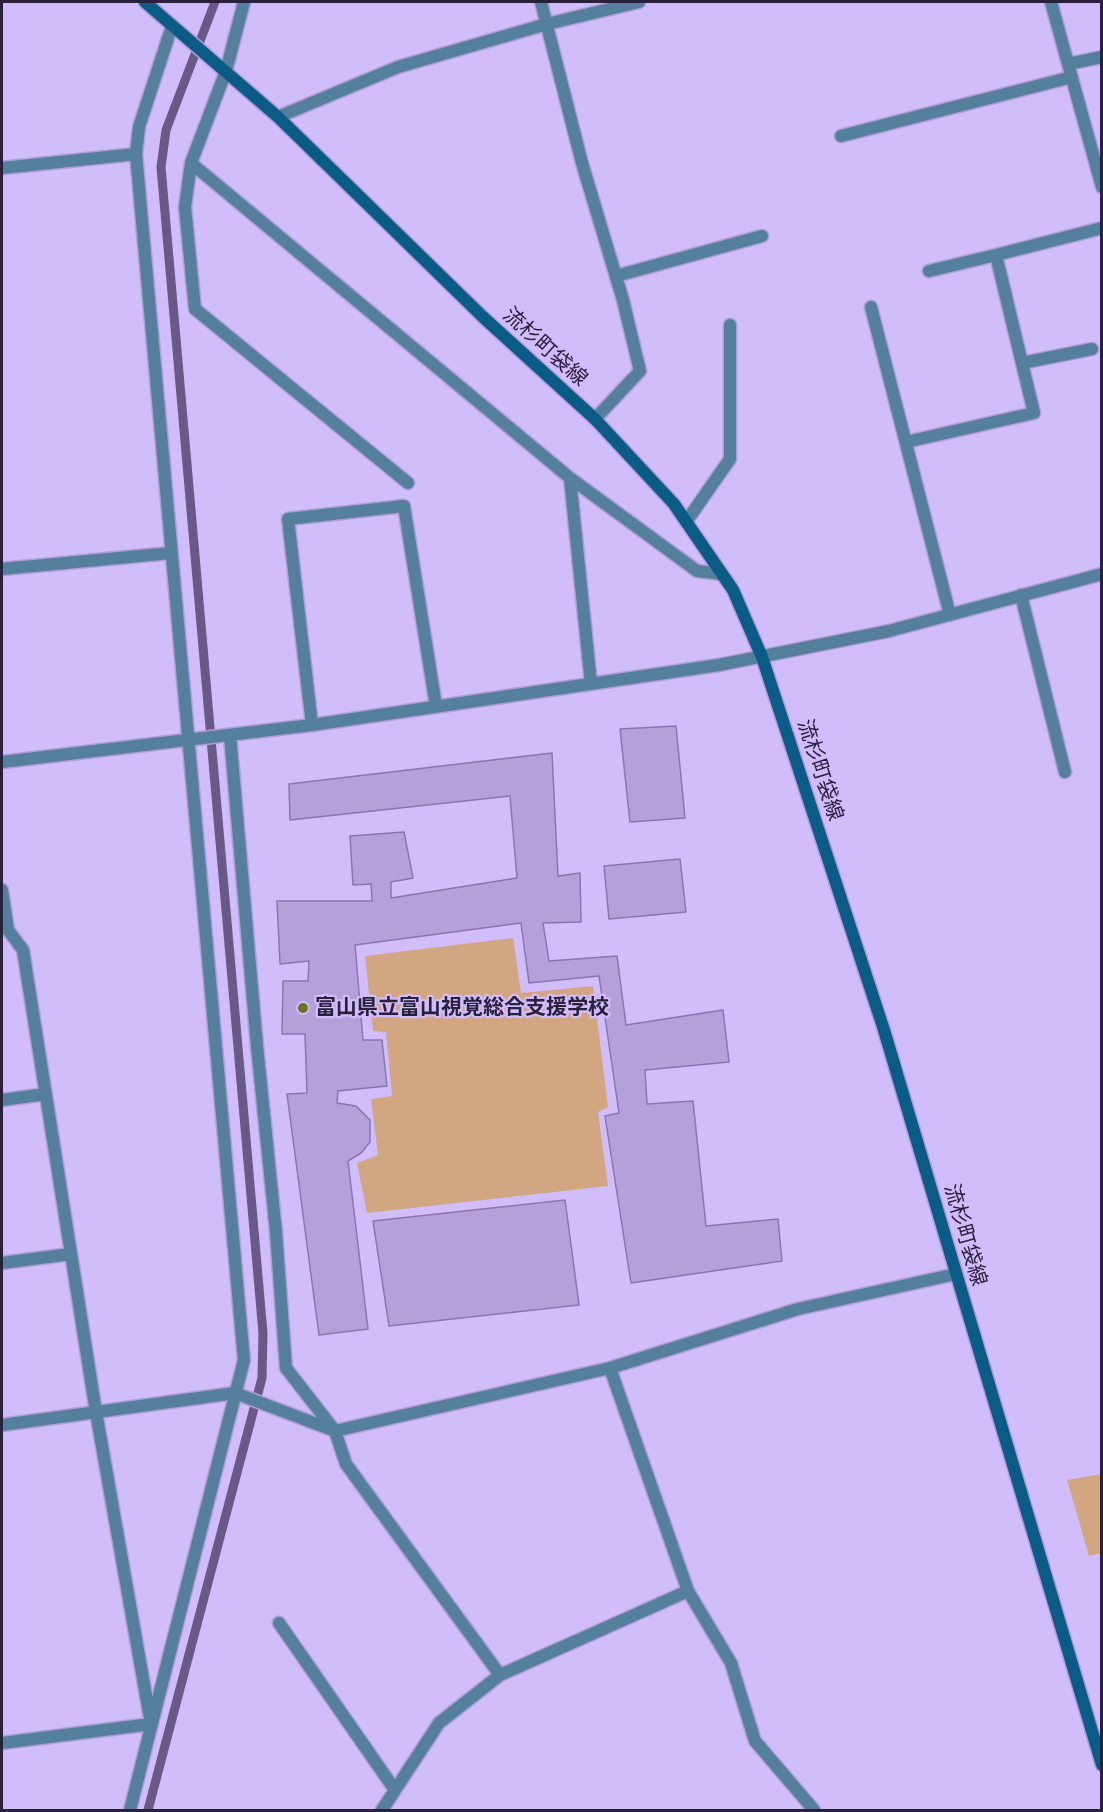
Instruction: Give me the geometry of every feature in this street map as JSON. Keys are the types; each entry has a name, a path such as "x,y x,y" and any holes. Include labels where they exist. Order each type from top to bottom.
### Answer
{"main road":[{"name":"流杉町袋線","path":"145,2 278,117 483,317 595,419 674,504 733,590 762,657 884,1030 1097,1734 1101,1764"}],"street":[{"path":"244,2 226,71 191,162 185,207 195,309 408,483"},
{"path":"541,2 582,162 616,276 640,371 595,419"},
{"path":"278,117 398,67 547,24 639,2"},
{"path":"1051,2 1101,187"},
{"path":"130,1810 243,1360 135,154 139,127 172,26"},
{"path":"1068,64 1101,57"},
{"path":"841,136 1072,77"},
{"path":"2,168 135,154"},
{"path":"191,162 570,478 697,571 722,574"},
{"path":"929,272 1101,228"},
{"path":"616,276 762,236"},
{"path":"906,442 1034,413 996,255"},
{"path":"871,307 950,615"},
{"path":"686,522 730,459 730,325"},
{"path":"1022,363 1092,349"},
{"path":"570,478 591,684"},
{"path":"312,725 288,519 404,506 436,706"},
{"path":"2,569 171,552"},
{"path":"2,762 312,725 762,657 889,631 1101,574"},
{"path":"1021,595 1065,772"},
{"path":"230,735 276,1232 286,1368 335,1431 346,1464 500,1675"},
{"path":"2,890 5,931 23,950 96,1412 151,1724"},
{"path":"2,1100 46,1094"},
{"path":"2,1263 71,1254"},
{"path":"2,1425 235,1393 335,1431 610,1368 798,1309 956,1274"},
{"path":"610,1368 688,1591 731,1663 754,1741 814,1810"},
{"path":"382,1810 439,1724 500,1675 688,1591"},
{"path":"279,1623 395,1790"},
{"path":"2,1743 151,1724"}],"shaded area":[{"path":"513,938 521,993 593,986 608,1107 598,1112 608,1186 367,1213 357,1163 378,1155 371,1099 392,1096 386,1032 373,1031 365,956"},
{"path":"1101,1474 1101,1553 1089,1556 1067,1480"}],"building":[{"path":"676,726 685,818 630,822 620,729"},
{"path":"552,753 558,876 580,873 581,922 543,923 549,961 617,956 626,1025 723,1010 729,1062 645,1070 647,1104 693,1101 706,1226 778,1219 782,1261 631,1283 605,1116 619,1113 599,976 529,983 521,923 355,945 363,1040 382,1040 387,1086 338,1091 337,1103 356,1106 370,1120 370,1142 361,1153 348,1161 368,1329 319,1335 287,1094 307,1093 305,1034 282,1034 283,981 308,981 309,961 280,964 277,901 372,901 371,884 353,885 350,836 404,832 413,878 391,882 391,898 517,878 510,796 290,820 289,784"},
{"path":"680,859 686,912 609,919 604,866"},
{"path":"565,1200 579,1305 389,1326 373,1221"}],"waterway":[{"path":"148,1810 262,1378 263,1333 161,167 166,130 215,2"}],"place":[{"name":"富山県立富山視覚総合支援学校","path":"303,1008"}]}
